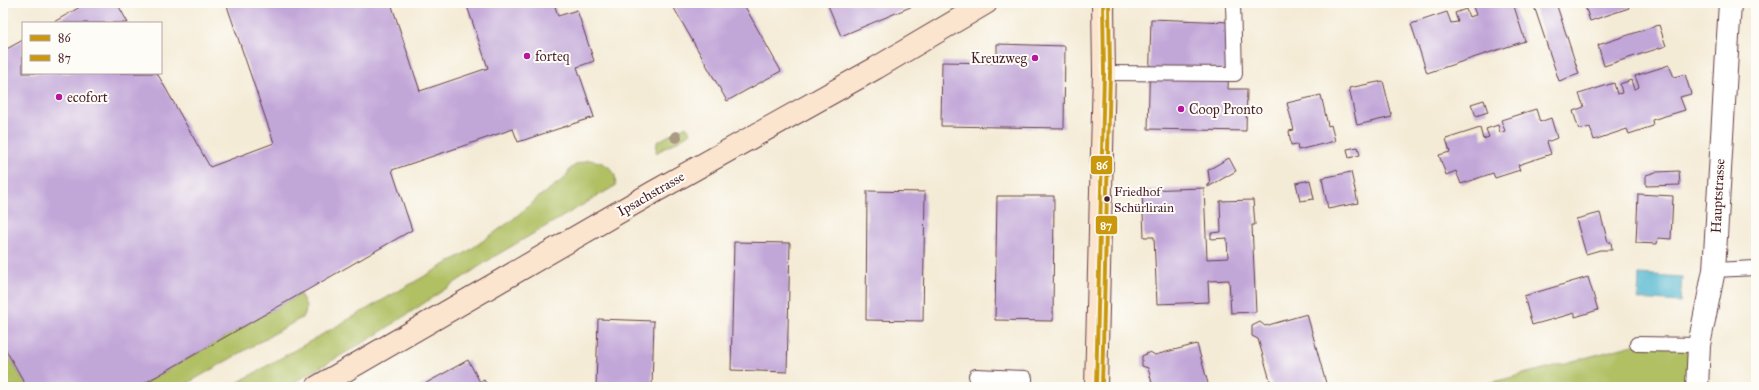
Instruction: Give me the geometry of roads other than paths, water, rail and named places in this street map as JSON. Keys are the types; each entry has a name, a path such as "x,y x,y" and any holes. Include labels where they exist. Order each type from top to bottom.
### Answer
{"main road":[{"name":"Ipsachstrasse","path":"317,387 652,193 876,68 986,3"},
{"path":"1096,387 1104,73 1104,3"}],"street":[{"name":"Hauptstrasse","path":"1697,387 1699,345 1714,270 1730,3"}],"lane":[{"path":"1104,73 1235,74 1233,3"},
{"path":"1714,270 1756,268"},
{"path":"1637,344 1699,345"},
{"path":"976,376 1025,378 1025,387"}],"water":[{"path":"1639,274 1682,277 1680,302 1638,299"}],"place":[{"name":"forteq","path":"527,56"},
{"name":"Kreuzweg","path":"1035,58"},
{"name":"ecofort","path":"59,97"},
{"name":"Coop Pronto","path":"1181,109"},
{"name":"Friedhof Schürlirain","path":"1107,199"}]}
